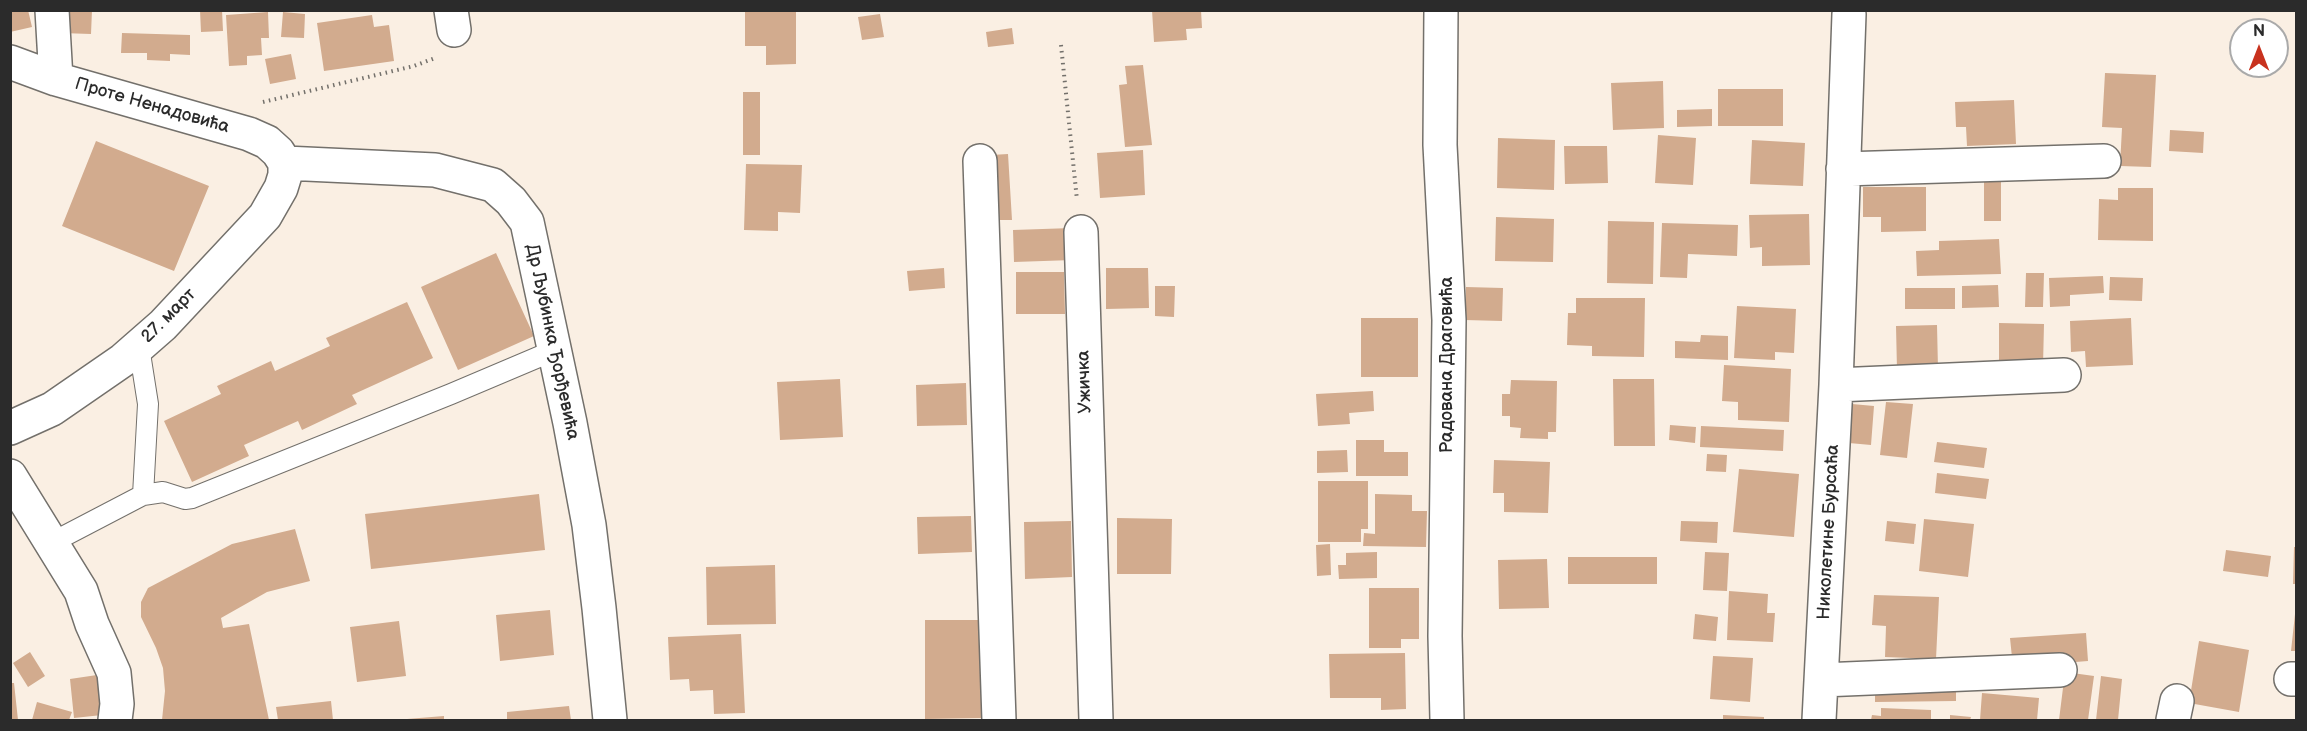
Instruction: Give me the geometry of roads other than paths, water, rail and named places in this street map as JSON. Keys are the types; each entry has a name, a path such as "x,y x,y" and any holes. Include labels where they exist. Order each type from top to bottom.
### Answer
{"street":[{"path":"52,10 56,79"},
{"name":"Радована Драговића","path":"1441,10 1440,145 1449,320 1445,636 1447,720"},
{"name":"Николетине Бурсаћа","path":"1819,720 1836,384 1849,14"},
{"name":"Проте Ненадовића","path":"10,62 56,79 249,134 267,142 278,152 285,163"},
{"path":"980,161 999,720"},
{"path":"1844,169 2104,161"},
{"name":"27. март","path":"10,428 52,409 123,360 163,325 265,216 281,188 285,176 285,163"},
{"name":"Др Љубинка Ђорђевића","path":"285,163 435,170 493,185 511,201 526,222 555,350 589,525 610,720"},
{"name":"Ужичка","path":"1081,232 1096,720"},
{"path":"1836,384 2064,375"},
{"path":"10,476 81,591 92,624 114,673 117,704 115,720"},
{"path":"1822,680 2060,670"}],"lane":[{"path":"139,347 148,404 143,495"},
{"path":"51,543 143,495 163,492 185,499 192,498 440,399 555,350"}]}
